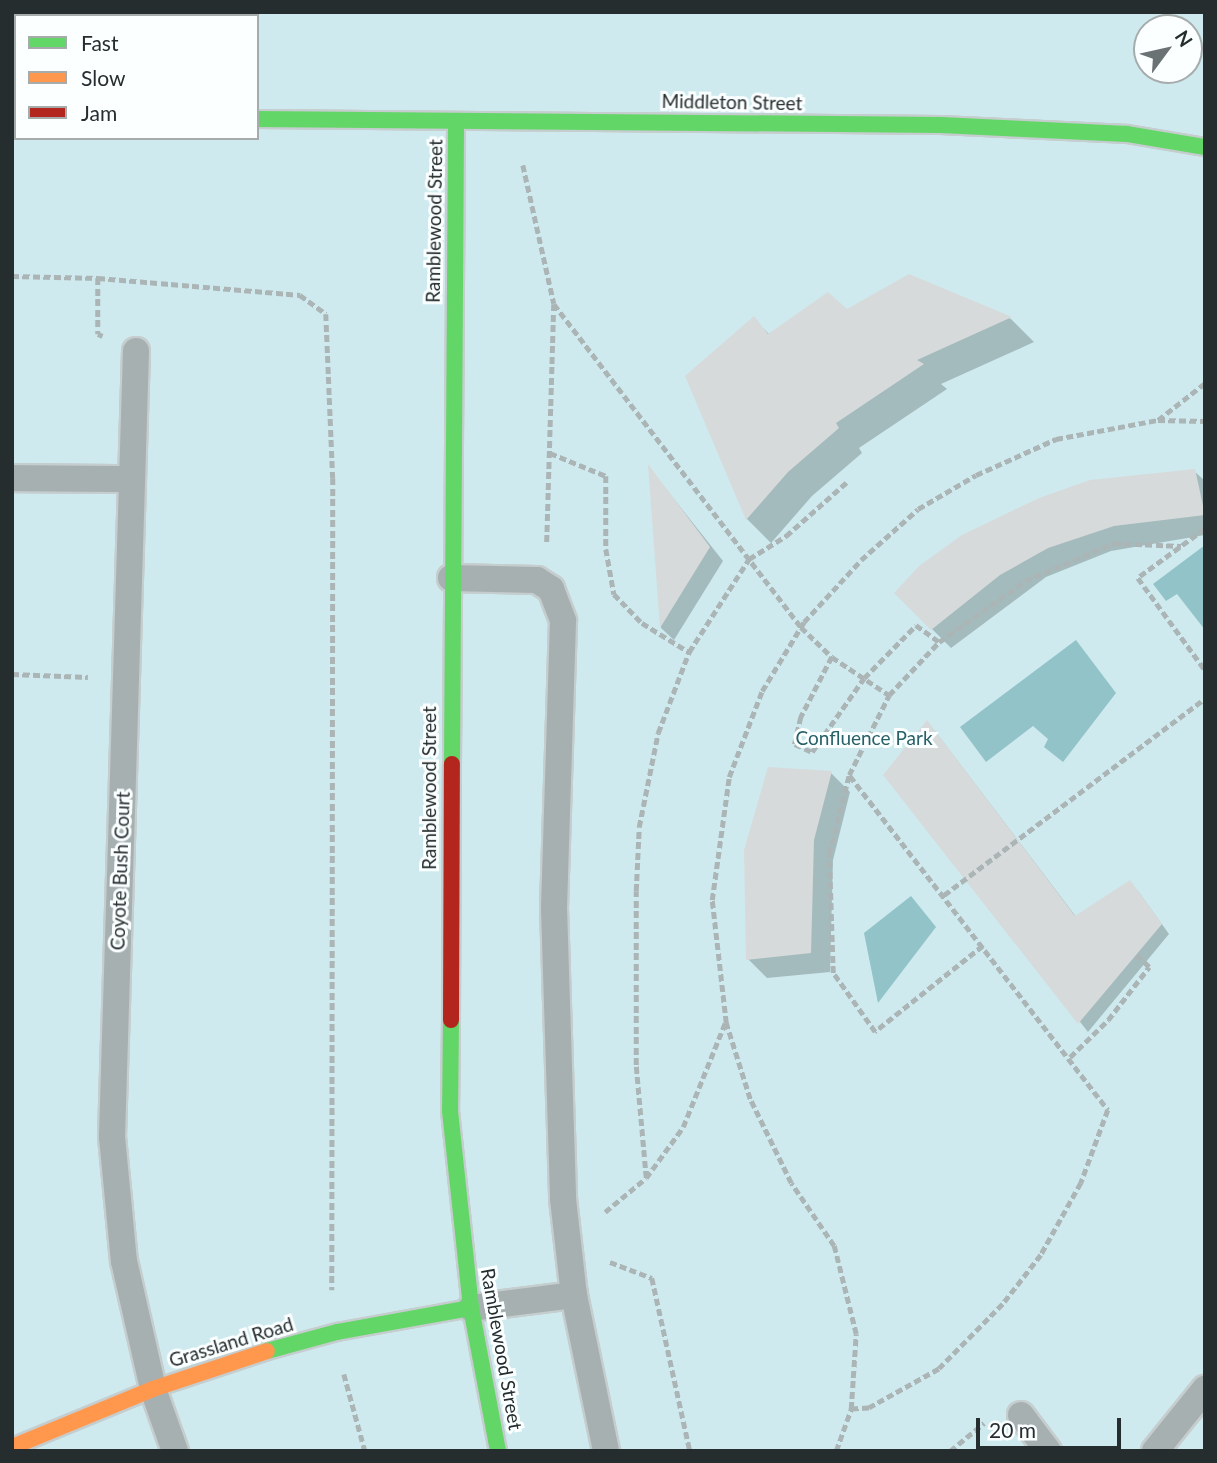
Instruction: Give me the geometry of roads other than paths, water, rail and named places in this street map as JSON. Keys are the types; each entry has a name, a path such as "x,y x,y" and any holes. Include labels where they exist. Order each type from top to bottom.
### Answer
{"street":[{"name":"Middleton Street","path":"259,119 941,125 1128,134 1205,147"},
{"name":"Ramblewood Street","path":"456,121 451,578 450,1111 471,1308 499,1451"},
{"name":"Grassland Road","path":"12,1447 153,1389 262,1352 337,1332 471,1308"}],"lane":[{"name":"Coyote Bush Court","path":"136,351 112,1138 124,1261 153,1389 175,1451"},
{"path":"12,478 132,479"},
{"path":"451,578 545,584 555,597 563,621 554,908 555,1054 563,1199 574,1295 606,1451"},
{"path":"471,1308 574,1295"},
{"path":"1155,1451 1205,1389"},
{"path":"1021,1415 1048,1451"}],"water":[{"path":"1205,545 1205,630 1177,594 1166,601 1153,584"},
{"path":"1076,640 1116,693 1063,762 1044,747 1048,739 1033,726 986,762 960,727"},
{"path":"911,896 936,927 878,1003 864,933"}],"park label":[{"name":"Confluence Park","path":"864,738"}]}
